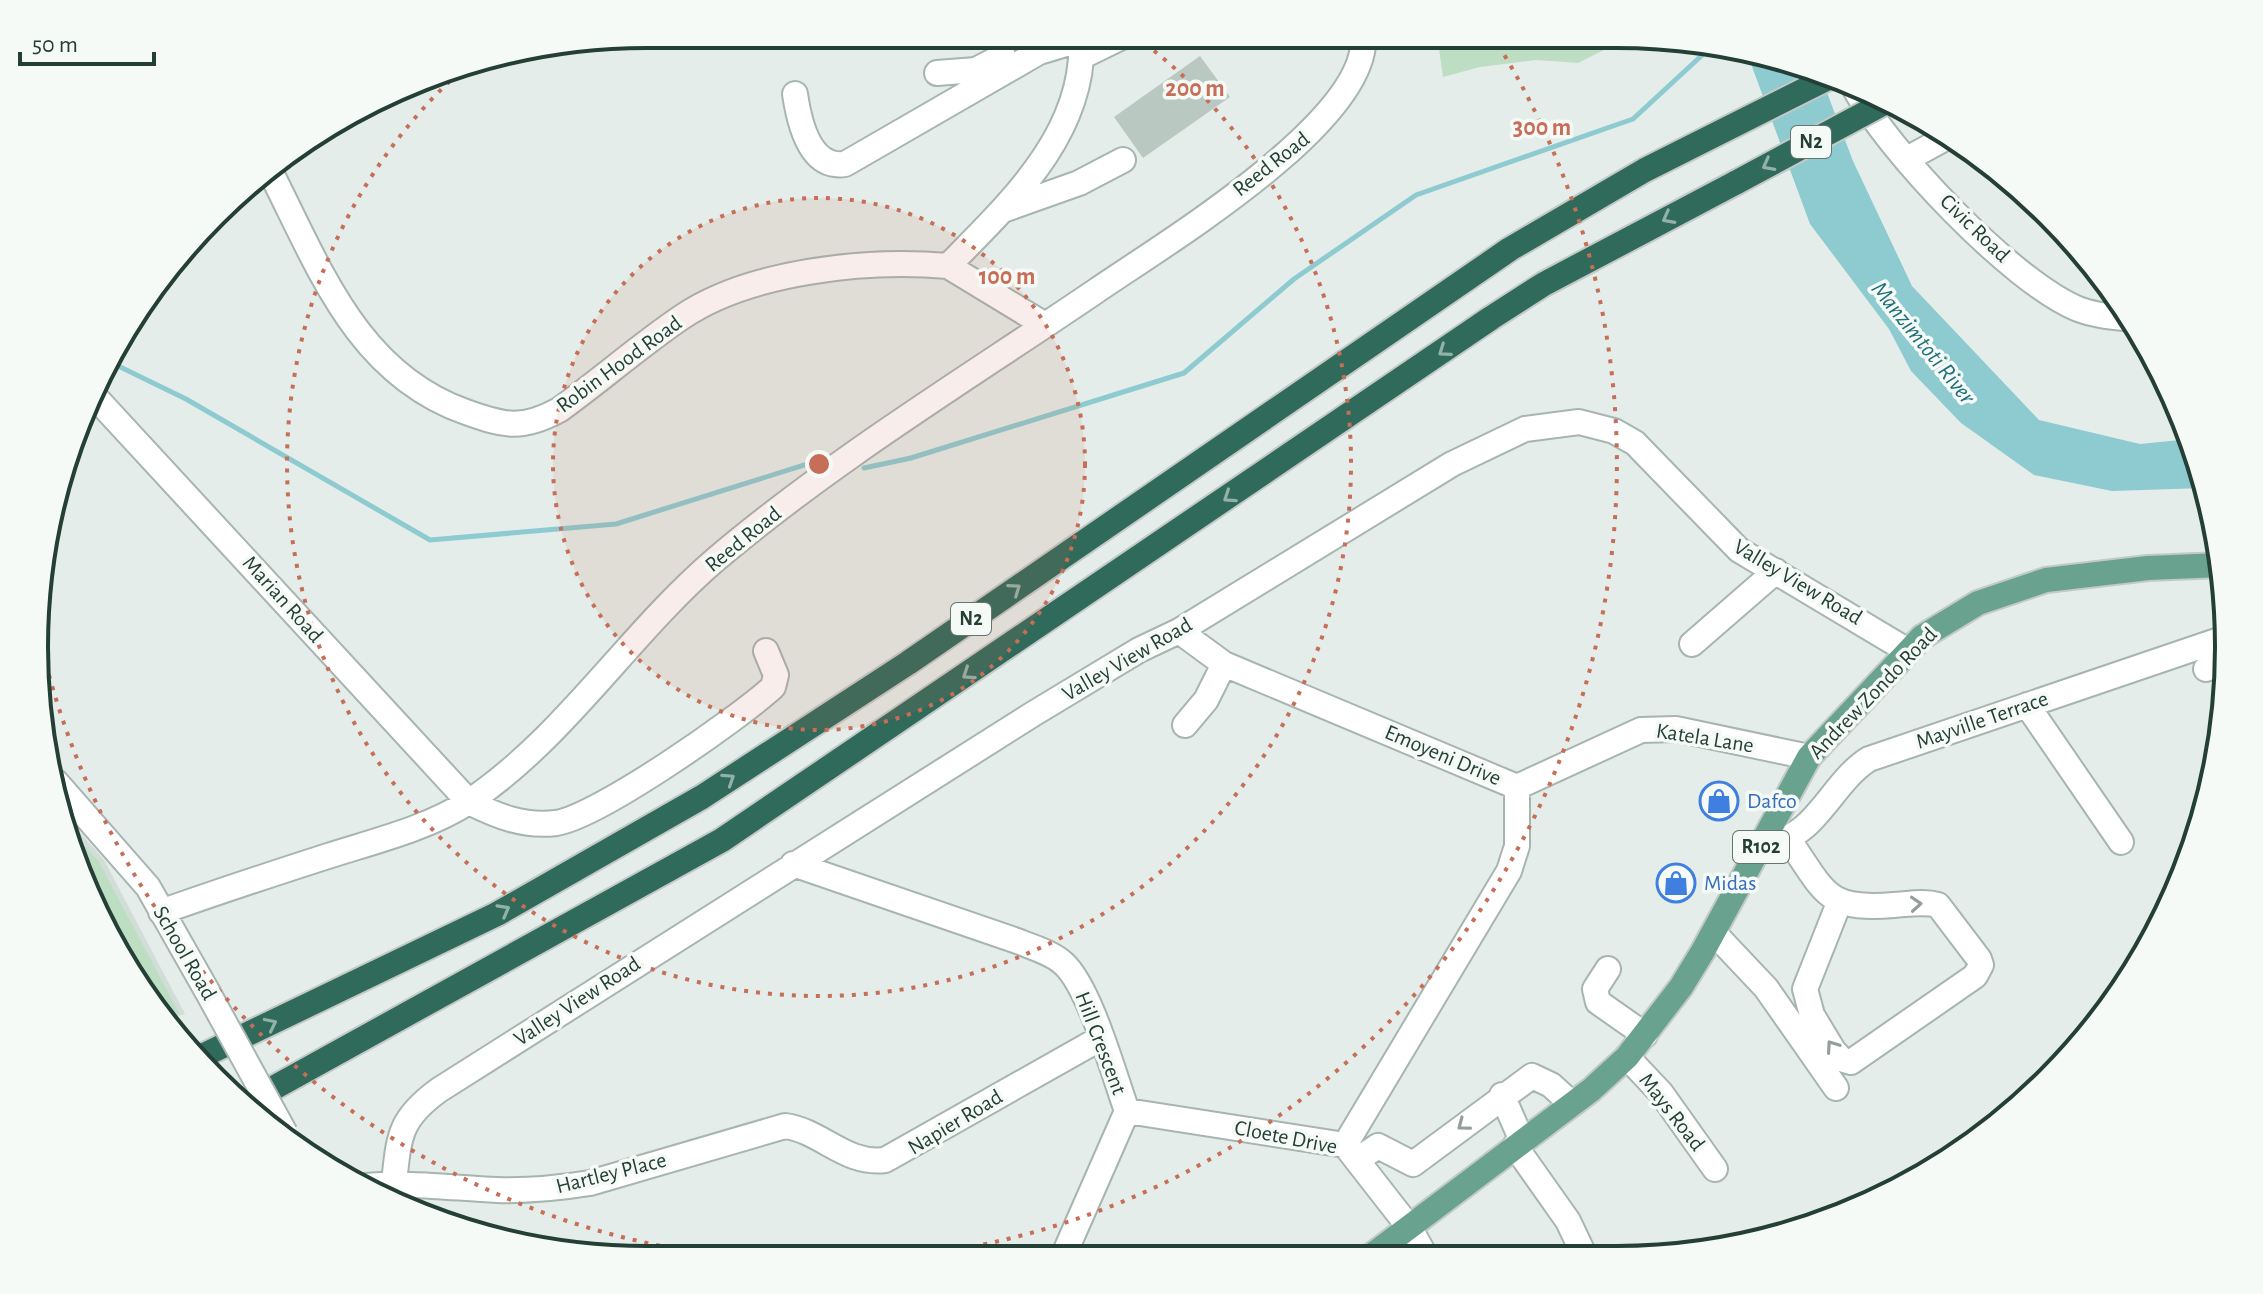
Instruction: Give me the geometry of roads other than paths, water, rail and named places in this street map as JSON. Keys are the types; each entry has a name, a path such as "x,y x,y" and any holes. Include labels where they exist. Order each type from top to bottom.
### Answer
{"highway":[{"name":"N2","path":"207,1053 497,914 702,797 908,663 1510,249 1645,170 1818,83"},
{"name":"N2","path":"254,1099 722,840 1544,284 1876,108"}],"main road":[{"name":"Andrew Zondo Road","path":"1384,1246 1572,1104 1627,1057 1681,987 1776,841 1809,757 1908,651 1941,622 2021,587 2076,575 2209,566"}],"street":[{"path":"937,73 976,70 1019,48"},
{"path":"795,94 804,132 817,153 828,163 845,164 1039,52 1058,48"},
{"path":"1045,325 948,266 1003,210 1039,165 1068,114 1081,48"},
{"name":"Reed Road","path":"161,912 374,842 431,821 469,802 538,743 714,561 801,494 1243,187 1318,127 1350,86 1360,65 1362,48"},
{"name":"Civic Road","path":"1862,102 1907,159 1978,234 2037,285 2076,308 2115,316"},
{"path":"1907,159 1938,142"},
{"path":"1003,210 1079,183 1123,160"},
{"name":"Robin Hood Road","path":"274,179 346,316 390,369 439,401 493,421 519,426 537,422 559,410 683,316 740,288 788,277 876,265 948,266"},
{"name":"Marian Road","path":"101,403 469,802"},
{"name":"Valley View Road","path":"394,1183 403,1126 415,1107 552,1016 1060,698 1179,631 1452,464 1508,436 1547,424 1593,424 1635,443 1725,538 1908,651"},
{"path":"1692,644 1776,571"},
{"name":"Emoyeni Drive","path":"1179,631 1224,664 1517,787 1517,846 1509,871 1351,1153"},
{"name":"Mayville Terrace","path":"1776,841 1804,827 1847,775 1869,759 2215,641"},
{"path":"469,802 497,817 532,823 559,822 584,813 646,777 773,687 776,675 766,651"},
{"path":"1185,725 1206,700 1224,664"},
{"path":"2027,705 2121,842"},
{"name":"Katela Lane","path":"1517,787 1641,730 1676,729 1809,757"},
{"name":"School Road","path":"66,793 130,865 161,912 276,1117"},
{"path":"1776,841 1839,903 1862,908 1938,905 1974,950 1981,965 1975,976 1851,1062 1841,1059 1833,1050 1812,1015 1805,989 1839,903"},
{"name":"Hill Crescent","path":"793,864 1056,958 1072,974 1101,1038 1127,1111 1068,1246"},
{"path":"1714,933 1766,988 1836,1088"},
{"path":"1608,969 1593,994 1598,1002 1645,1035"},
{"name":"Napier Road","path":"757,1132 796,1127 848,1156 871,1162 885,1160 1101,1038"},
{"name":"Mays Road","path":"1627,1057 1661,1093 1715,1169"},
{"path":"1351,1153 1378,1146 1413,1164 1524,1079 1539,1077 1572,1104"},
{"path":"1502,1095 1518,1144 1568,1221 1580,1246"},
{"name":"Cloete Drive","path":"1127,1111 1351,1153 1409,1227 1420,1246"},
{"name":"Hartley Place","path":"382,1184 498,1190 564,1187 590,1183 757,1132"}],"water":[{"name":"Manzimtoti River","path":"1751,64 1824,86 1853,161 1912,286 2039,420 2140,444 2178,440 2194,488 2112,491 2034,475 1961,423 1911,371 1889,329 1810,224"}],"waterway":[{"path":"864,468 911,458 1184,373 1294,279 1416,195 1633,119 1703,55"},
{"path":"118,366 186,399 430,540 616,524 833,456"}],"place":[{"name":"Dafco","path":"1719,801"},
{"name":"Midas","path":"1676,883"}]}
